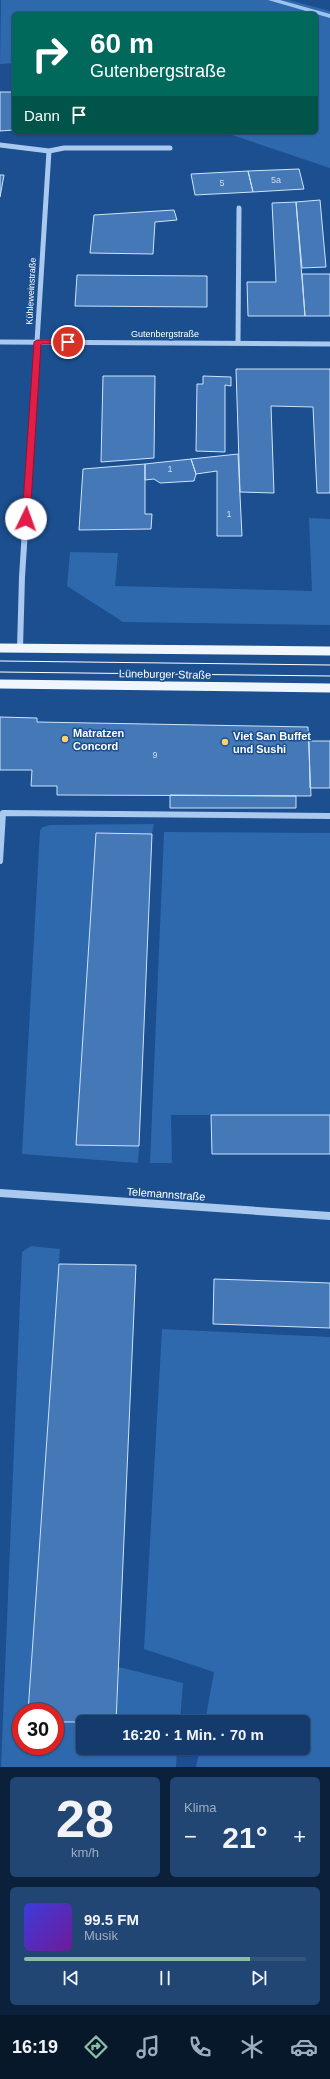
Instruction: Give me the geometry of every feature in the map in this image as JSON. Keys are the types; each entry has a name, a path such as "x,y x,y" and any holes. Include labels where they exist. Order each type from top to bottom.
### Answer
{"main road":[{"path":"0,648 330,651"},
{"name":"Lüneburger Straße","path":"0,684 330,688"}],"street":[{"path":"0,145 49,151 64,148 170,148"},
{"name":"Kühleweinstraße","path":"20,648 22,577 49,151"},
{"path":"238,344 239,208"},
{"name":"Gutenbergstraße","path":"0,342 330,344"},
{"path":"0,862 3,814 330,816"},
{"name":"Telemannstraße","path":"0,1193 330,1216"}],"shaded area":[{"path":"1,0 289,0 330,11 330,168 229,134 318,134 318,12 12,12 12,63 0,64"},
{"path":"309,518 330,519 330,625 123,622 67,586 70,552 118,553 115,586 312,591"},
{"path":"154,824 152,834 97,833 76,1145 139,1146 138,1163 22,1154 40,830 43,827 50,825"},
{"path":"164,832 330,833 330,1115 171,1115 172,1163 150,1163"},
{"path":"31,1246 60,1249 29,1703 12,1703 12,1755 64,1755 64,1722 76,1723 76,1755 177,1755 176,1767 1,1767 22,1252"},
{"path":"162,1329 330,1337 330,1767 196,1767 199,1755 310,1755 310,1715 206,1715 214,1672 144,1649"},
{"path":"119,1667 183,1683 181,1715 116,1715"}],"building":[{"path":"0,92 12,92 12,130 0,131"},
{"path":"299,169 304,189 253,192 248,171"},
{"path":"248,171 253,192 195,195 191,174"},
{"path":"0,175 4,175 0,197"},
{"path":"320,200 326,267 302,268 296,202"},
{"path":"296,202 305,316 248,316 247,282 276,282 272,203"},
{"path":"174,210 177,220 155,222 153,254 90,253 94,215"},
{"path":"302,274 330,274 330,316 305,316"},
{"path":"77,275 207,276 207,307 75,306"},
{"path":"236,369 330,369 330,493 317,493 313,407 271,406 274,493 240,492"},
{"path":"103,376 155,376 154,458 101,462"},
{"path":"203,376 231,377 231,386 225,385 225,452 196,451 197,384 203,384"},
{"path":"238,454 242,536 217,536 217,471 196,474 191,459"},
{"path":"191,459 196,474 194,481 160,483 154,479 145,480 145,464"},
{"path":"145,464 145,514 152,514 151,529 79,530 83,469"},
{"path":"0,717 37,718 37,722 308,727 311,796 57,795 57,786 31,786 32,770 0,770"},
{"path":"309,741 330,741 330,788 310,788"},
{"path":"170,795 296,796 296,808 170,808"},
{"path":"96,833 152,834 139,1146 76,1145"},
{"path":"211,1115 330,1115 330,1154 212,1154"},
{"path":"59,1264 136,1265 116,1715 76,1715 76,1722 64,1722 64,1703 29,1703"},
{"path":"214,1279 330,1283 330,1328 213,1324"}],"waterway":[{"path":"272,0 316,12"},
{"path":"318,13 330,16"}],"tram line":[{"path":"0,661 330,665"},
{"path":"0,672 330,676"}],"place":[{"name":"Matratzen Concord","path":"65,739"},
{"name":"Viet San Buffet und Sushi","path":"225,742"}],"route":[{"path":"26,519 37,342 68,342"}]}
